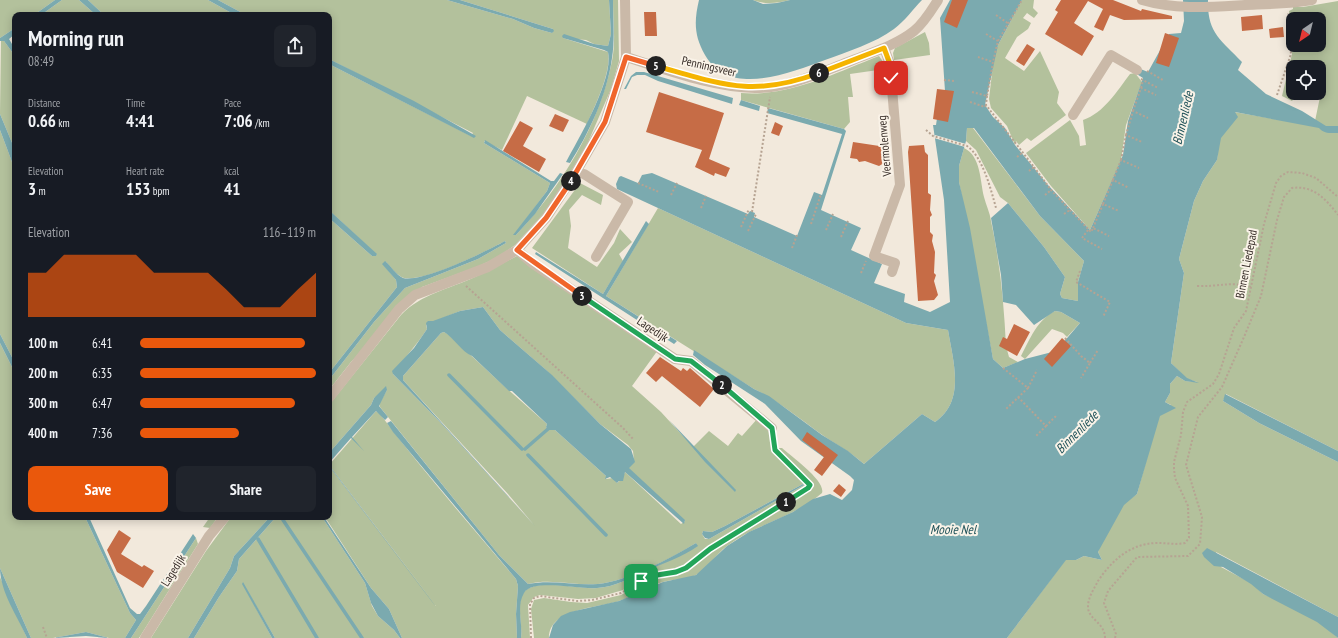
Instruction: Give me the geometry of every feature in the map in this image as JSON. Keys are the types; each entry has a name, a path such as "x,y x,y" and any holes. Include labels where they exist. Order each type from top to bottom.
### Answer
{"street":[{"path":"332,394 399,308 415,295 488,267 517,250 546,218 576,172 605,122 626,57 625,0"},
{"name":"Penningsveer","path":"626,57 722,85 756,88 795,82 884,48 914,31 924,22 938,0"},
{"path":"1142,0 1164,6 1181,7 1286,4 1312,0"},
{"name":"Veermolenweg","path":"884,48 890,64 900,185 874,256 895,263 892,272"},
{"path":"1073,115 1111,55 1140,72"},
{"path":"576,172 584,174 628,202 596,257"},
{"name":"Lagedijk","path":"517,250 532,263 675,359 691,361 772,428"},
{"name":"Lagedijk","path":"145,638 209,536 222,520"}],"path":[{"path":"1022,0 998,41 986,105 1051,190 1088,230"},
{"path":"1277,95 1291,54 1286,4"},
{"path":"996,15 1009,24"},
{"path":"986,34 998,41"},
{"path":"978,57 993,62"},
{"path":"1102,249 1082,238 1088,230 1091,232 1121,160 1126,135 1143,80 1140,72"},
{"path":"1140,72 1164,80"},
{"path":"944,80 955,81"},
{"path":"1143,80 1158,88"},
{"path":"1141,88 1156,95"},
{"path":"972,92 987,96"},
{"path":"970,102 985,107 986,105"},
{"path":"752,212 769,106"},
{"path":"1133,110 1148,118"},
{"path":"926,130 933,136 967,146 972,149 980,162 996,208"},
{"path":"1126,135 1142,142"},
{"path":"1017,157 1023,152"},
{"path":"1121,160 1139,168"},
{"path":"1029,171 1034,167"},
{"name":"Binnen Liedepad","path":"1105,638 1104,630 1089,612 1088,606 1089,596 1103,574 1121,554 1136,547 1157,543 1177,545 1185,543 1189,538 1188,506 1175,478 1174,469 1174,462 1181,435 1183,412 1187,402 1213,384 1234,328 1246,311 1274,188 1281,176 1288,172 1302,173 1316,178 1338,197"},
{"path":"1113,180 1129,188"},
{"path":"638,183 659,192"},
{"path":"671,195 677,183"},
{"path":"1115,638 1116,634 1104,603 1108,590 1138,557 1188,556 1200,544 1202,517 1186,465 1198,417 1222,387 1261,296 1277,220 1284,197 1292,188 1301,187 1311,189 1327,201 1338,215"},
{"path":"1045,195 1051,190"},
{"path":"811,224 821,194"},
{"path":"701,208 706,196"},
{"path":"1103,204 1119,211"},
{"path":"741,228 749,209"},
{"path":"1064,214 1070,210"},
{"path":"748,231 756,214"},
{"path":"826,230 833,214"},
{"path":"841,237 848,221"},
{"path":"1092,228 1109,236"},
{"path":"792,248 797,235"},
{"path":"860,273 868,258"},
{"path":"1080,271 1076,282 1110,302 1103,316"},
{"path":"458,279 623,428 634,440"},
{"path":"1197,286 1211,287 1237,283 1251,287"},
{"path":"1065,338 1081,356 1090,363"},
{"path":"1081,378 1098,350"},
{"path":"1003,368 1028,388"},
{"path":"1005,410 1028,388 1037,370"},
{"path":"1018,397 1046,426"},
{"path":"1035,437 1057,415"},
{"path":"531,638 530,604 534,598 540,596 576,601 592,600 621,593 651,576 676,572 686,568 728,537 810,487 775,450 772,428"},
{"path":"43,627 46,638"}],"green space":[{"path":"0,0 55,0 38,12 12,12 12,30 0,38"},
{"path":"62,0 79,0 93,12 45,12"},
{"path":"88,0 208,0 230,12 101,12"},
{"path":"218,0 447,0 513,19 534,28 552,33 553,29 460,0 609,0 611,34 608,46 594,44 586,40 563,38 608,52 608,69 587,124 527,96 502,150 484,141 484,143 550,183 547,191 514,235 516,235 533,216 563,176 588,132 598,109 612,61 614,38 613,0 618,0 619,61 611,89 586,147 547,210 515,245 498,257 479,266 422,287 351,362 332,386 332,376 374,322 405,288 478,259 506,243 505,241 470,259 440,271 414,278 401,277 386,262 383,264 396,280 397,287 332,369 332,221 372,256 377,255 332,213 332,66 471,136 473,133 332,61 332,12 240,12"},
{"path":"753,0 790,0 762,3"},
{"path":"1022,0 1034,0 1033,8 1038,13 1034,18 1027,13 1023,18 1031,23 1028,29 1017,37 1005,58 1024,71 1040,51 1059,92 1057,103 1066,115 1031,141 1027,138 1019,145 1016,141 1015,145 1007,126 991,108 989,99 994,56 998,45"},
{"path":"1338,1 1338,451 1226,394 1223,401 1259,423 1338,462 1338,617 1216,552 1221,567 1253,584 1263,594 1313,616 1338,638 1007,638 1066,559 1076,560 1084,556 1102,560 1098,552 1114,510 1137,494 1159,414 1171,405 1165,402 1170,393 1170,384 1177,376 1185,381 1197,382 1187,379 1171,363 1184,273 1179,259 1194,201 1203,181 1217,160 1219,139 1227,129 1234,112 1281,120 1315,121 1319,100 1326,100 1326,60 1291,60 1292,52 1326,52 1326,12 1289,12 1293,9 1293,7 1303,7"},
{"path":"925,32 929,43 930,55 894,60 893,53 895,48"},
{"path":"1,40 4,41 12,52 12,143 0,114"},
{"path":"879,56 886,66 885,69 850,74 853,97 848,97 850,122 844,129 741,100 741,93 759,93 794,88"},
{"path":"1135,73 1142,82 1126,125 1121,160 1090,230 1051,186 1026,153 1070,120 1079,136 1080,146 1086,145 1083,120 1091,117 1104,107 1130,74"},
{"path":"1286,79 1286,98 1282,96"},
{"path":"967,128 973,128 1040,216 1084,261 1078,282 1078,301 1062,298 1060,294 1065,277 1044,247 1008,203 1000,197 976,150 966,141"},
{"path":"0,130 12,162 12,357 0,334"},
{"path":"964,148 974,157 979,170 997,252 1003,299 1006,346 1009,357 1018,362 1003,368 993,359 959,182 959,166"},
{"path":"580,183 603,195 601,205 582,195 569,210 571,226 568,248 597,267 614,243 620,229 632,242 619,254 623,261 603,294 532,248"},
{"path":"658,208 906,323 948,330 955,380 951,403 945,413 935,422 922,414 864,464 780,404 606,296"},
{"path":"517,256 658,350 632,386 661,412 693,447 709,431 728,446 738,433 742,436 758,418 772,432 773,448 777,455 808,486 718,541 678,570 648,576 623,590 596,598 578,599 540,595 534,597 528,605 530,638 521,638 520,600 525,591 531,587 540,585 560,585 589,588 610,586 697,546 696,543 674,556 635,574 610,582 589,584 537,582 528,584 499,555 380,407 379,404 387,390 374,398 371,405 332,450 332,401 401,315 417,302 426,297 491,270","holes":["483,307 500,330 546,370 600,424 628,445 633,451 634,461 628,468 685,521 681,524 625,472 622,479 617,483 613,478 606,479 606,476 553,428 548,429 546,427 547,424 449,335 444,332 441,333 403,376 403,380 508,494 534,525 440,422 393,374 423,335 427,329 426,325 460,311","803,484 804,485 709,539 705,539 702,534 703,531 712,532 725,526"]},
{"path":"1055,311 1061,312 1080,323 1067,337 1063,333 1052,329 1025,359 1021,356 1035,330 1043,319"},
{"path":"0,343 12,367 12,520 86,520 130,613 136,620 125,638 109,638 86,632 53,638 31,638 0,568"},
{"path":"376,411 380,414 430,477 516,579 518,586 516,614 517,638 402,638 389,609 371,588 327,520 332,520 332,470 436,606 332,469 332,462"},
{"path":"778,448 782,448 814,476 822,488 822,493 788,515 738,538 723,549 704,569 696,575 688,578 663,582 619,601 576,611 557,621 551,628 549,638 534,638 531,609 534,600 544,598 587,603 621,595 652,578 678,573 686,569 718,545 811,488 812,484 784,457"},
{"path":"208,520 216,520 210,528 203,527"},
{"path":"229,520 267,520 234,556 230,568 188,638 151,638 206,551"},
{"path":"273,520 324,520 365,583 372,606 378,616 394,630 400,638 275,638 242,582 272,638 194,638 237,571 239,559"},
{"path":"196,538 198,544 139,638 131,638"},
{"path":"0,577 27,638 0,638"}],"water":[{"path":"55,0 62,0 45,12 38,12"},
{"path":"79,0 88,0 101,12 93,12"},
{"path":"208,0 218,0 240,12 230,12"},
{"path":"447,0 460,0 553,29 554,31 552,33 534,28 513,19"},
{"path":"609,0 613,0 614,29 610,72 602,100 584,139 570,163 566,162 587,124 601,92 606,77 608,52 563,38 562,36 564,34 594,44 608,46 611,34"},
{"path":"699,0 753,0 763,4 790,0 922,0 898,26 870,43 795,71 761,78 744,79 729,76 716,68 701,48 696,28 696,15"},
{"name":"Mooie Nel","path":"950,0 1022,0 998,45 985,105 993,117 1005,128 1015,145 1048,185 1090,230 1123,155 1128,121 1143,78 1135,73 1138,68 1148,72 1169,34 1181,33 1184,21 1183,0 1208,0 1208,11 1213,28 1222,41 1242,62 1238,70 1266,94 1302,111 1326,126 1338,126 1338,133 1328,133 1319,128 1235,112 1238,117 1221,138 1217,160 1203,181 1194,201 1179,259 1184,273 1171,363 1187,378 1199,383 1185,381 1177,376 1170,384 1170,393 1165,402 1176,408 1160,416 1137,494 1124,505 1098,552 1102,560 1084,556 1076,560 1066,560 1007,638 549,638 553,625 561,616 570,612 619,601 663,582 696,575 727,546 749,532 793,512 813,499 830,494 842,500 852,490 854,480 850,476 801,441 765,404 705,365 693,355 694,350 754,389 769,396 822,435 848,451 864,464 922,414 935,422 945,413 951,403 955,380 948,330 906,323 617,189 616,184 621,176 638,183 642,175 652,173 748,214 750,211 755,213 754,217 797,236 814,192 822,195 842,134 767,113 768,108 844,129 846,131 821,210 861,228 851,250 882,264 874,283 905,294 904,302 930,312 950,302 944,200 933,125 936,125 941,92 945,91 940,18","holes":["967,128 974,128 1040,216 1084,261 1078,282 1078,301 1062,298 1060,294 1065,277 1044,247 1008,203 991,218 1001,275 1003,302 1016,305 1034,325 1055,311 1061,312 1080,323 1056,351 1025,359 1003,368 993,359 970,228 959,182 959,166 966,141"]},
{"path":"12,30 12,36 9,39 12,44 12,52 4,41 0,41 0,38"},
{"path":"332,60 414,101 476,136 474,138 332,66"},
{"path":"636,72 644,72 733,98 732,104 658,81 645,75 637,75 632,77 626,89 624,89 631,76"},
{"path":"741,100 760,106 759,111 739,105"},
{"path":"0,114 12,143 12,162 0,130"},
{"path":"485,140 551,181 554,181 560,173 563,174 535,214 516,235 513,235 547,191 550,183 484,143"},
{"path":"332,213 377,254 376,256 372,256 332,221"},
{"path":"646,221 649,224 606,296 677,341 674,344 535,254 536,252 603,294"},
{"path":"505,241 506,243 478,259 405,288 374,322 332,376 332,369 397,287 396,280 382,264 385,261 400,277 412,278 439,271 484,252"},
{"path":"483,307 500,330 552,375 600,424 631,449 635,462 629,468 685,520 684,524 625,472 623,481 619,481 617,483 610,477 605,479 606,476 555,430 548,430 546,427 547,424 512,391 509,391 448,335 444,332 441,333 403,376 403,380 535,526 440,422 393,374 392,371 414,348 427,329 426,323 428,321 433,321 460,311"},
{"path":"0,334 12,357 12,367 0,343"},
{"path":"386,386 387,390 379,406 388,417 385,420 376,411 352,437 364,451 351,438 332,460 332,450 371,405 374,398"},
{"path":"1225,394 1338,451 1338,462 1259,423 1223,401"},
{"path":"669,420 736,490 735,492 705,462"},
{"path":"391,421 499,555 528,584 546,582 598,584 610,582 635,574 674,556 696,543 698,546 673,560 610,586 590,588 547,585 529,589 524,593 520,604 521,638 517,638 516,614 518,586 516,579 393,432 387,423"},
{"path":"332,469 431,600 436,607 332,470"},
{"path":"803,484 804,485 709,539 705,538 702,534 703,531 712,532 725,526"},
{"path":"86,520 90,520 130,608 137,614 140,614 146,606 193,534 196,538 131,638 125,638 136,620 130,613"},
{"path":"267,520 273,520 239,559 237,571 194,638 188,638 230,568 234,556"},
{"path":"324,520 326,520 371,588 389,609 402,638 400,638 394,630 378,616 371,603 365,583"},
{"path":"1207,548 1338,617 1338,638 1317,622 1263,594 1251,584 1223,567 1214,566 1204,557 1202,553"},
{"path":"0,568 31,638 27,638 6,595"},
{"path":"243,582 275,638 272,638 242,584"},
{"path":"86,632 109,638 86,636 53,638"}],"pier":[{"path":"935,135 966,144 965,147 934,138"}],"building":[{"path":"952,0 968,0 957,28 944,22"},
{"path":"1061,0 1113,0 1141,11 1142,9 1172,16 1172,19 1124,20 1110,15 1103,31 1094,27 1103,9 1088,1 1074,23 1094,36 1082,56 1045,34 1058,12 1055,10"},
{"path":"644,12 656,12 657,36 645,36"},
{"path":"1262,15 1263,29 1242,31 1241,17"},
{"path":"1283,27 1284,37 1270,38 1269,29"},
{"path":"1165,33 1179,38 1169,67 1156,63"},
{"path":"1027,44 1035,49 1024,66 1016,61"},
{"path":"937,89 954,91 948,122 933,119"},
{"path":"659,92 724,113 709,159 730,168 726,177 715,173 714,176 695,167 702,150 646,132"},
{"path":"555,114 569,120 563,132 549,126"},
{"path":"520,121 533,128 523,146 546,159 539,172 503,151"},
{"path":"775,122 783,126 779,136 771,133"},
{"path":"853,142 886,147 884,163 879,166 865,161 859,162 857,159 850,158"},
{"path":"924,145 925,152 928,155 928,193 931,195 930,210 932,215 930,217 930,232 933,235 932,241 935,252 934,273 936,275 934,281 938,295 934,300 918,301 908,152 909,146"},
{"path":"1014,324 1030,332 1017,356 999,346 1003,337 1007,339"},
{"path":"1062,338 1071,346 1052,367 1044,359"},
{"path":"660,357 681,371 683,368 687,371 690,368 714,389 700,407 662,376 656,382 646,373"},
{"path":"807,432 838,455 822,476 814,470 824,457 802,440"},
{"path":"839,484 846,490 841,497 833,491"},
{"path":"119,530 131,538 121,554 142,567 144,565 154,571 143,588 117,572 107,550"}],"waterway":[{"path":"449,375 522,449"},
{"path":"525,449 548,429"},
{"path":"528,455 606,535"},
{"path":"283,520 362,638"},
{"path":"258,539 317,638"}],"route":[{"path":"641,581 651,576 676,572 686,568 710,549 810,487 810,485 781,458 775,450 772,428 727,389 691,361 675,359 532,263 517,250 546,218 576,172 605,122 626,57 722,85 756,88 795,82 884,48 890,64 891,78"}],"water label":[{"name":"Binnenliede","path":"1183,118"},
{"name":"Binnenliede","path":"1077,432"}]}
